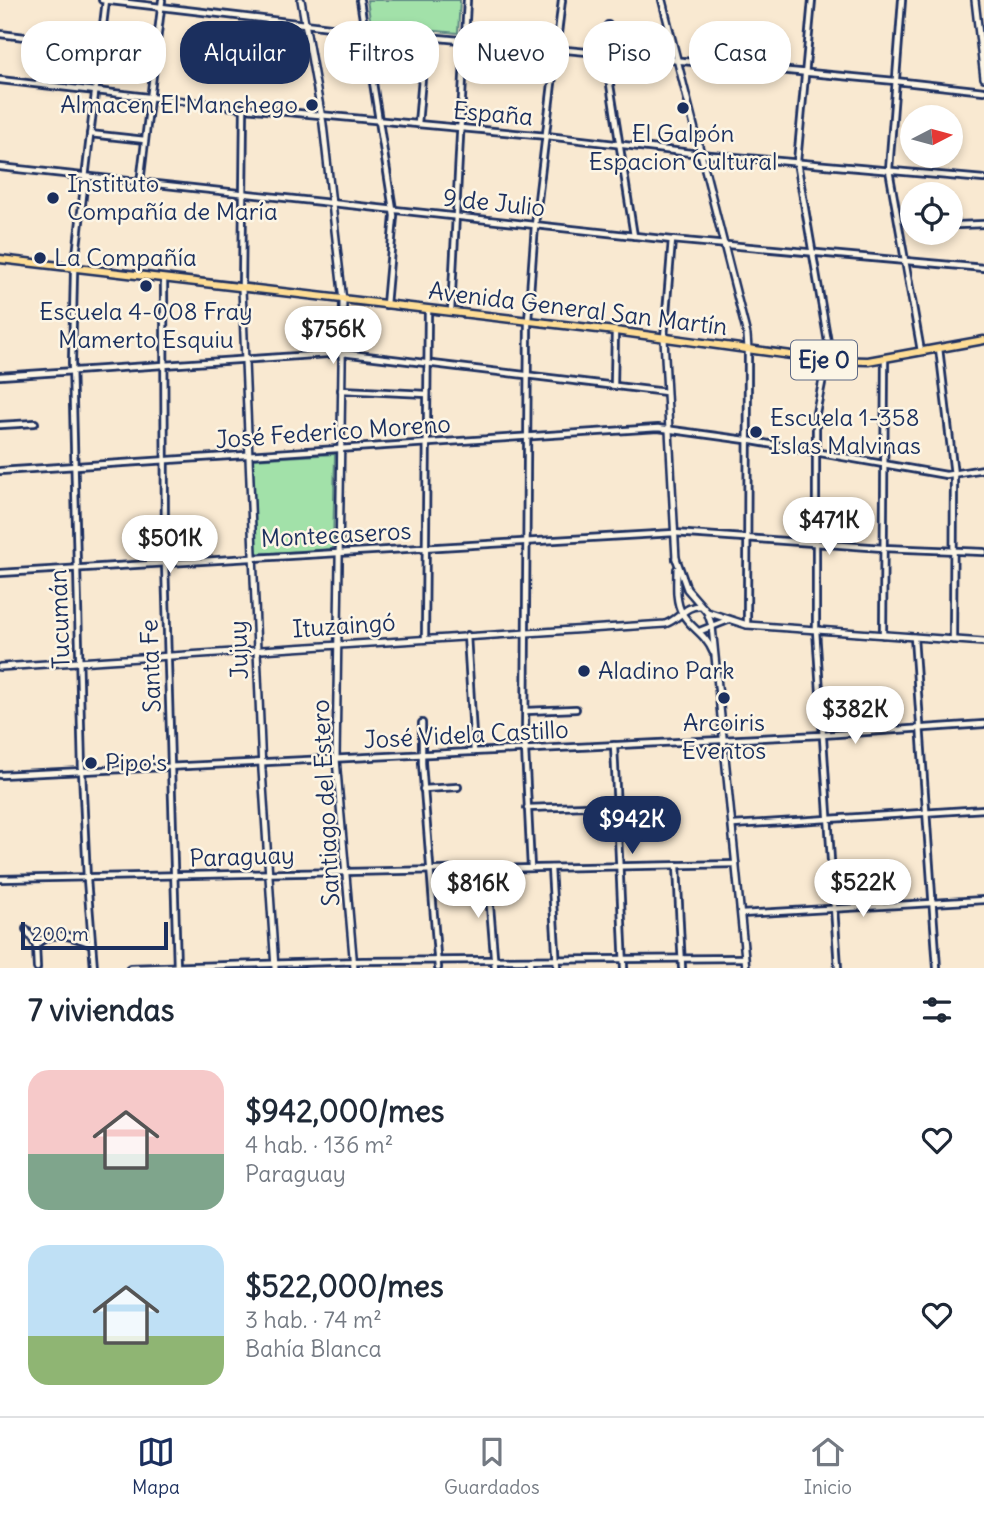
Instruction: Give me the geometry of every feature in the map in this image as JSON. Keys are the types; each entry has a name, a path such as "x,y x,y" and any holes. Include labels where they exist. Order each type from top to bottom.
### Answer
{"main road":[{"name":"Avenida General San Martín","path":"0,259 615,331 828,360 855,362 984,340"}],"street":[{"path":"105,0 272,21"},
{"name":"Tucumán","path":"103,21 105,0"},
{"path":"140,183 162,0"},
{"name":"Santiago del Estero","path":"301,0 305,21"},
{"path":"360,0 363,21"},
{"path":"465,21 467,0"},
{"path":"559,21 562,0"},
{"path":"662,0 747,335 747,625"},
{"path":"812,0 797,162 829,345 817,408 816,630 838,968"},
{"path":"902,0 889,170 921,352"},
{"path":"975,0 984,78"},
{"path":"0,34 21,36"},
{"name":"Santiago del Estero","path":"310,48 322,116 343,301 336,760 354,965"},
{"path":"677,60 984,91"},
{"name":"España","path":"0,80 322,116 984,179"},
{"name":"Tucumán","path":"94,968 82,771 72,371 74,268 96,84"},
{"path":"372,84 394,210 386,305"},
{"path":"418,124 421,84"},
{"path":"452,312 462,84"},
{"path":"531,868 525,749 528,321 535,225 552,84"},
{"path":"610,84 634,236"},
{"path":"242,289 244,108"},
{"path":"90,134 145,141"},
{"name":"9 de Julio","path":"0,167 672,240 984,268"},
{"path":"963,225 984,224"},
{"path":"672,240 664,338 678,600 684,614 708,641 715,658"},
{"name":"Santa Fe","path":"164,280 162,365 165,563 177,967"},
{"name":"Jujuy","path":"242,289 262,763 275,966"},
{"path":"425,638 428,310"},
{"path":"614,385 615,331"},
{"path":"939,348 954,475 953,640"},
{"path":"0,376 342,353 666,392"},
{"path":"883,635 885,358"},
{"path":"341,390 427,394"},
{"path":"0,425 35,423"},
{"name":"José Federico Moreno","path":"0,471 668,428 954,475"},
{"path":"954,475 984,469"},
{"name":"Montecaseros","path":"0,573 674,533 815,544 984,552"},
{"path":"676,558 687,589 700,606 707,612 728,620 747,625 984,642"},
{"name":"Ituzaingó","path":"0,667 665,624 684,614 691,606 700,606"},
{"path":"707,612 724,740 746,968"},
{"path":"700,631 728,620"},
{"path":"467,635 474,752"},
{"path":"914,637 937,968"},
{"path":"526,711 576,709"},
{"path":"422,723 424,789 438,968"},
{"name":"José Videla Castillo","path":"0,775 822,735 984,724"},
{"path":"614,745 624,968"},
{"path":"424,789 458,787"},
{"path":"527,808 617,805"},
{"path":"733,825 984,809"},
{"name":"Paraguay","path":"0,879 736,864"},
{"path":"677,865 682,968"},
{"path":"551,868 557,968"},
{"path":"487,869 495,968"},
{"path":"741,914 984,900"},
{"path":"26,929 36,946 37,968"},
{"path":"36,946 43,939 61,934 92,944"},
{"path":"130,968 745,958"},
{"path":"530,960 530,968"}],"green space":[{"path":"367,0 460,0 459,21 453,21 453,33 439,31 439,21 370,21"},
{"path":"335,454 333,549 256,554 252,459"}],"place":[{"name":"Almacen El Manchego","path":"312,105"},
{"name":"El Galpón Espacion Cultural","path":"683,108"},
{"name":"Instituto Compañía de María","path":"53,198"},
{"name":"La Compañía","path":"40,258"},
{"name":"Escuela 4-008 Fray Mamerto Esquiu","path":"146,286"},
{"name":"Escuela 1-358 Islas Malvinas","path":"756,432"},
{"name":"Aladino Park","path":"584,671"},
{"name":"Arcoiris Eventos","path":"724,698"},
{"name":"Pipo's","path":"91,763"}]}
